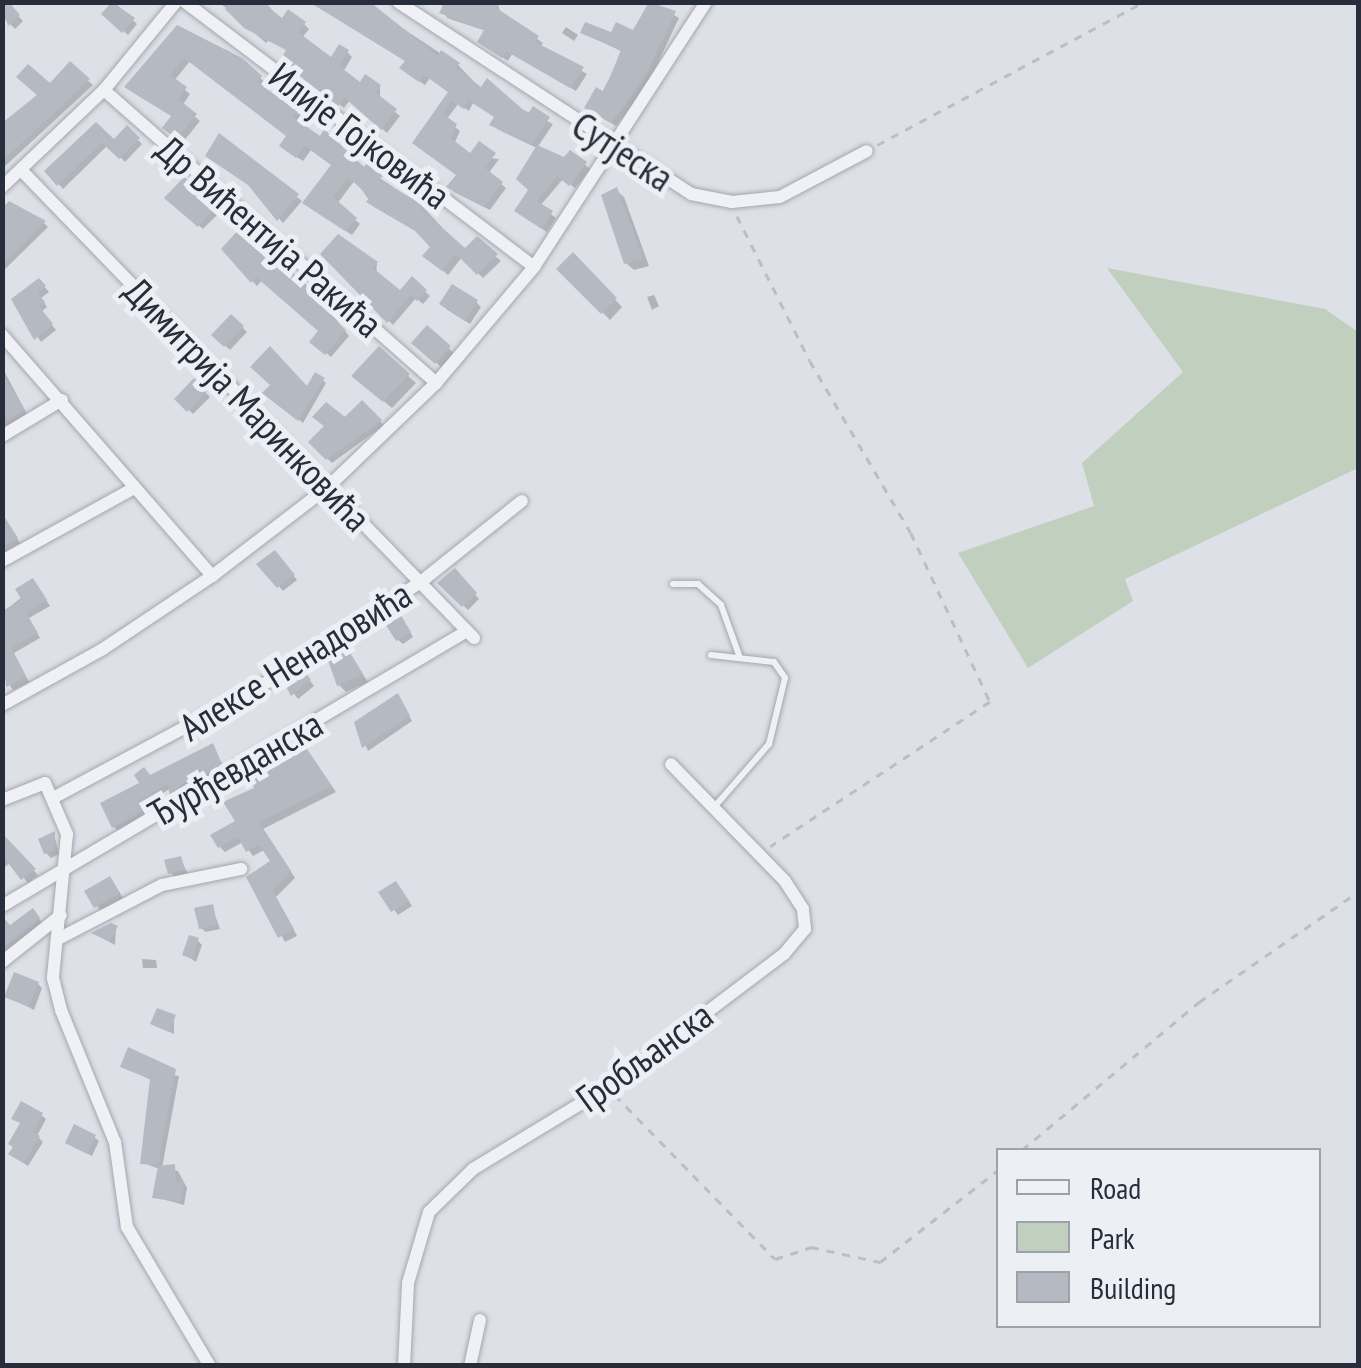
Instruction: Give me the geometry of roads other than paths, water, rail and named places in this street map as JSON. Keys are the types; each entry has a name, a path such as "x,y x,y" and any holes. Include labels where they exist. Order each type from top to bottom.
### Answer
{"street":[{"path":"2,187 104,90 176,2"},
{"name":"Илије Гојковића","path":"185,2 534,268"},
{"name":"Сутјеска","path":"398,2 690,194 732,202 780,196 868,150"},
{"path":"2,705 103,649 212,576 328,487 436,383 534,268 617,148 701,4"},
{"name":"Др Вићентија Ракића","path":"104,90 436,383"},
{"name":"Димитрија Маринковића","path":"22,171 470,634"},
{"path":"2,335 212,576"},
{"path":"2,436 62,400"},
{"path":"2,561 134,488"},
{"name":"Алексе Ненадовића","path":"53,798 258,688 422,581 522,501"},
{"name":"Ђурђевданска","path":"2,906 69,862 470,634"},
{"name":"Гробљанска","path":"404,1366 408,1284 429,1212 473,1169 608,1087 796,943 805,929 803,909 761,854 671,764"},
{"path":"2,800 36,783 48,785 53,798 69,862 54,978 60,1010 115,1142 127,1226 210,1366"},
{"path":"60,938 162,885 241,869"},
{"path":"2,962 60,915"},
{"path":"470,1366 480,1320"}],"lane":[{"path":"674,584 698,584 722,605 739,655"},
{"path":"711,655 739,655 781,668 783,702 769,744 716,805"}]}
